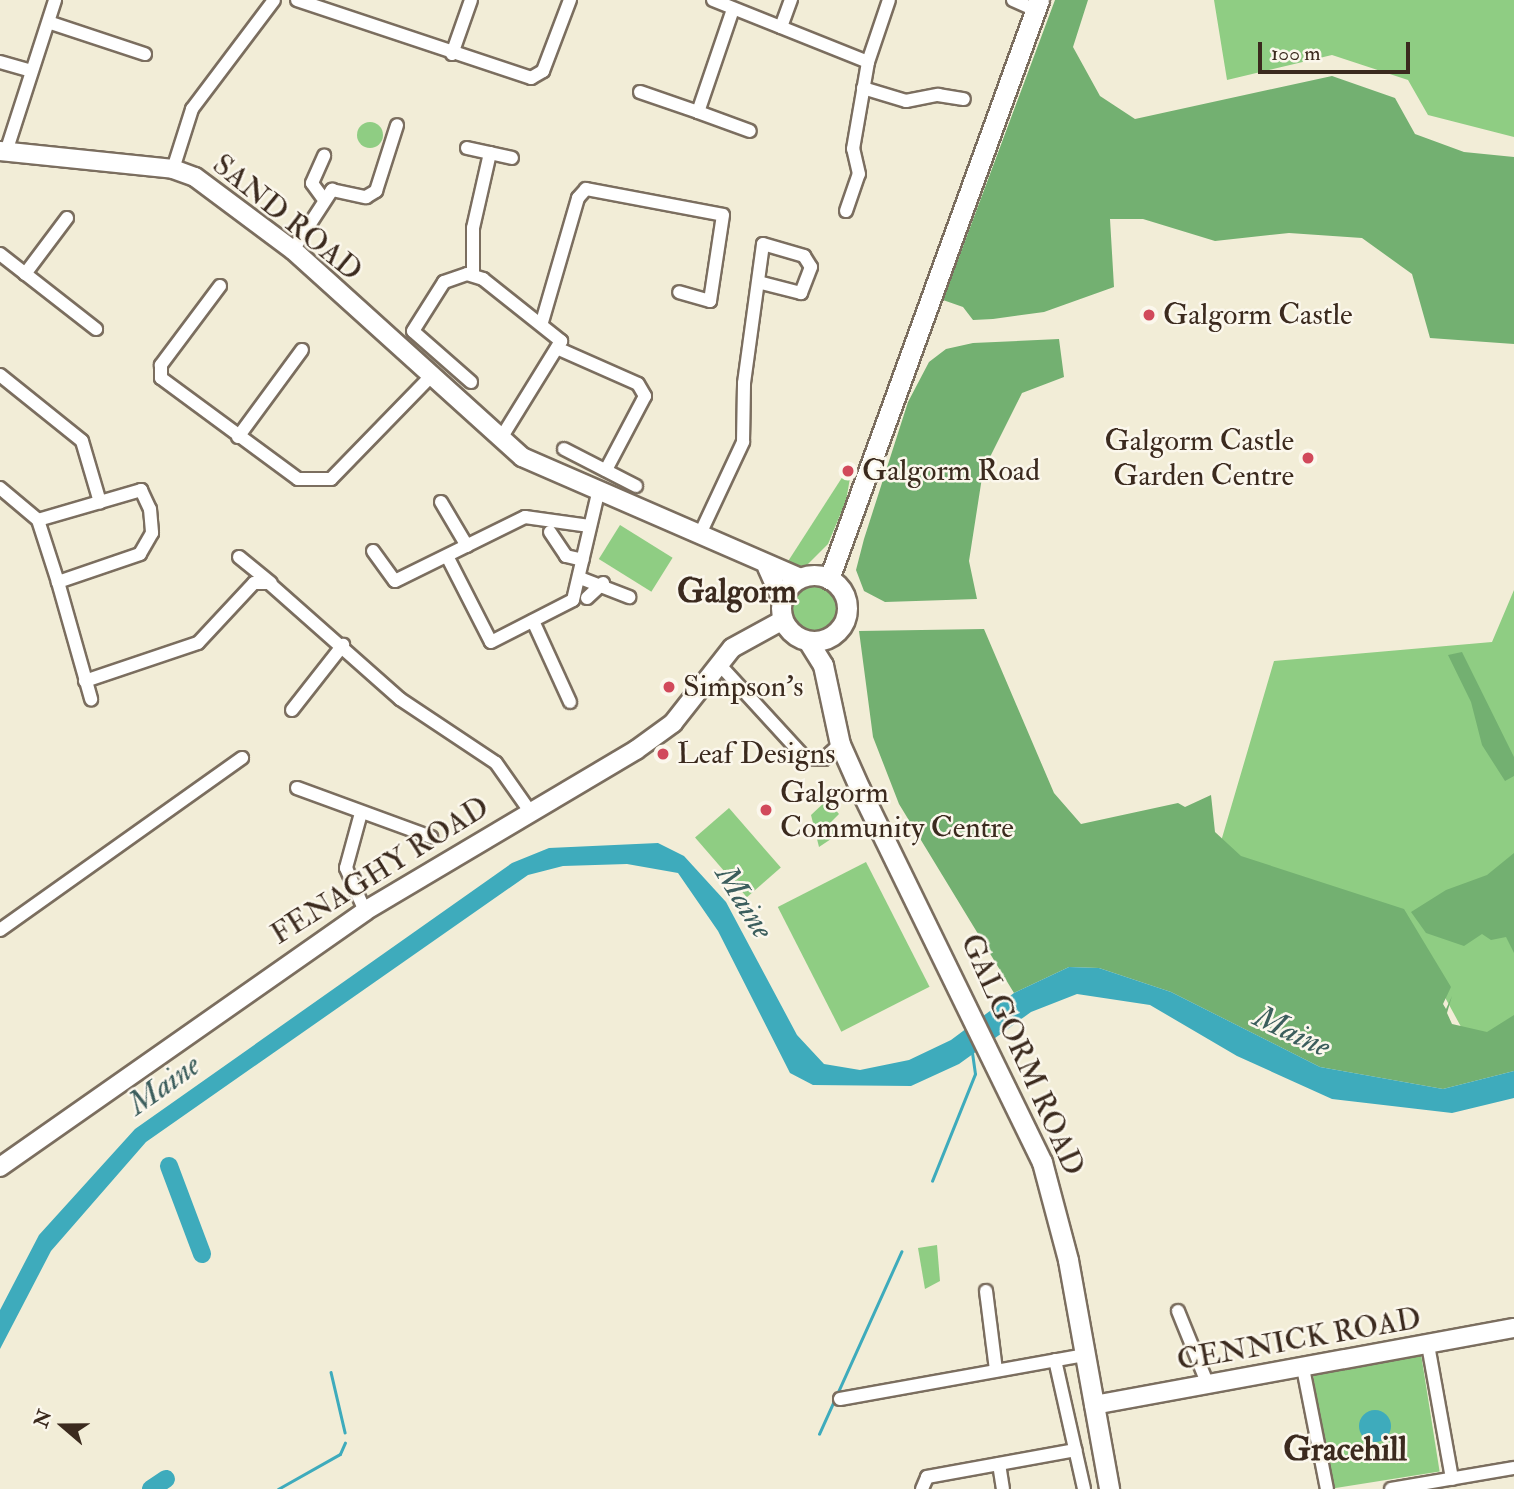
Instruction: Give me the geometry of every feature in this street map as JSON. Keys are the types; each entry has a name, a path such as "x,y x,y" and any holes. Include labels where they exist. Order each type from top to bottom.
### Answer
{"main road":[{"path":"829,579 1028,8"},
{"path":"829,579 800,578 782,610 808,640 838,631"},
{"path":"824,665 847,603 829,579"},
{"name":"GALGORM ROAD","path":"808,640 824,665 841,744 994,1056 1057,1209 1109,1489"}],"street":[{"path":"3,151 51,23 55,0"},
{"path":"173,169 192,109 274,0"},
{"path":"297,0 452,54 538,76 570,0"},
{"path":"452,54 471,0"},
{"path":"713,0 868,62"},
{"path":"781,27 791,0"},
{"path":"846,211 859,174 853,149 868,62 889,0"},
{"path":"698,112 733,9"},
{"path":"51,23 145,54"},
{"path":"0,62 31,71"},
{"path":"863,88 906,101 964,99"},
{"path":"640,92 750,131"},
{"path":"293,250 322,197 340,188 366,197 376,191 397,125"},
{"path":"467,148 512,158"},
{"name":"SAND ROAD","path":"3,151 173,169 212,187 293,250 522,457 598,493 701,534 767,567 800,578"},
{"path":"473,274 473,228 490,153"},
{"path":"322,197 312,183 324,156"},
{"path":"542,322 578,198 586,189 723,215 710,301 679,292"},
{"path":"25,274 66,218"},
{"path":"701,534 743,442 758,282 763,244 804,256 811,267 801,293 758,282"},
{"path":"0,254 96,329"},
{"path":"471,382 416,335 413,326 449,277 473,274 559,335 559,349 501,438"},
{"path":"220,286 159,372 239,437 298,479 331,479 431,376"},
{"path":"559,349 638,384 645,396 606,470"},
{"path":"239,437 302,350"},
{"path":"0,375 82,441 100,502"},
{"path":"565,449 636,486"},
{"path":"0,488 38,520 91,699"},
{"path":"38,520 141,491 152,519 148,544 127,563 58,582"},
{"path":"447,558 491,642 573,600 598,493"},
{"path":"441,502 467,546"},
{"path":"373,551 395,581 447,558 526,517 589,526"},
{"path":"550,531 566,556 583,560"},
{"path":"239,557 343,645 400,699 496,763 528,810"},
{"path":"767,567 782,610"},
{"path":"580,578 603,583 629,597"},
{"path":"86,681 198,643 254,583 281,591"},
{"path":"587,598 603,583"},
{"name":"FENAGHY ROAD","path":"0,1167 365,911 673,723 732,648 782,610"},
{"path":"533,621 570,702"},
{"path":"292,710 343,645"},
{"path":"719,664 805,758 815,762 841,744"},
{"path":"0,930 242,758"},
{"path":"297,788 431,837"},
{"path":"361,813 346,868 365,911"},
{"path":"986,1291 996,1370"},
{"path":"1178,1311 1208,1385"},
{"name":"CENNICK ROAD","path":"1094,1405 1514,1328"},
{"path":"1428,1345 1452,1479"},
{"path":"841,1399 1084,1355"},
{"path":"1055,1360 1084,1489"},
{"path":"1303,1368 1327,1489"},
{"path":"922,1489 927,1477 1076,1450"},
{"path":"999,1464 1003,1489"},
{"path":"1391,1489 1514,1468"}],"green space":[{"path":"1055,0 1088,0 1073,47 1100,96 1135,119 1332,76 1395,98 1415,134 1464,152 1514,157 1514,344 1430,338 1412,274 1362,238 1289,233 1215,241 1143,219 1110,219 1114,287 1044,312 993,319 973,320 963,307 943,300"},
{"path":"1214,0 1514,0 1514,137 1428,115 1408,80 1332,55 1227,80"},
{"path":"370,122 380,125 383,135 380,145 370,148 360,145 357,135 360,125"},
{"path":"1059,339 1064,377 1022,393 983,471 969,561 977,599 885,602 864,591 856,570 864,539 908,402 929,362 946,349 973,343"},
{"path":"843,476 850,478 846,501 828,544 805,567 785,566"},
{"path":"620,525 673,558 651,592 599,559"},
{"path":"812,582 830,589 837,607 830,625 812,632 794,625 787,607 794,589"},
{"path":"1514,590 1514,1016 1492,1037 1466,1036 1397,909 1217,855 1274,661 1492,642"},
{"path":"984,629 1054,793 1081,824 1178,803 1185,807 1211,795 1215,832 1241,856 1404,909 1451,987 1443,1004 1446,1009 1452,996 1447,1013 1452,1024 1487,1032 1514,1015 1514,1071 1443,1089 1320,1067 1171,992 1099,968 1069,967 1014,993 899,804 873,737 859,631"},
{"path":"1462,652 1514,757 1514,776 1505,781 1482,745 1471,702 1448,655"},
{"path":"827,800 839,814 830,823 840,825 837,835 819,847 811,815"},
{"path":"729,808 781,868 747,897 695,838"},
{"path":"1514,853 1514,953 1506,937 1491,940 1482,934 1464,946 1426,933 1411,912 1446,890 1487,875"},
{"path":"866,862 930,987 841,1032 778,907"},
{"path":"937,1245 940,1281 925,1289 918,1248"},
{"path":"1421,1354 1440,1472 1331,1489 1312,1371"}],"water":[{"path":"658,843 684,856 726,902 797,1035 824,1064 860,1070 909,1060 951,1040 1014,993 1069,967 1099,968 1171,992 1320,1067 1443,1089 1514,1071 1514,1098 1452,1113 1332,1099 1237,1056 1150,1005 1077,994 1031,1012 959,1064 911,1086 813,1085 790,1073 718,931 678,873 627,864 563,866 528,875 146,1142 51,1251 0,1349 0,1310 39,1235 135,1129 512,863 549,848"},
{"path":"1375,1410 1386,1415 1391,1426 1386,1437 1375,1442 1364,1437 1359,1426 1364,1415"}],"waterway":[{"path":"932,1181 975,1074 972,1053"},
{"path":"169,1166 202,1254"},
{"path":"819,1434 901,1252"},
{"path":"331,1372 345,1432"},
{"path":"278,1489 340,1454 345,1443"},
{"path":"151,1489 166,1479"}],"place":[{"name":"Galgorm Castle","path":"1149,315"},
{"name":"Galgorm Castle Garden Centre","path":"1308,458"},
{"name":"Galgorm Road","path":"848,471"},
{"name":"Simpson's","path":"669,687"},
{"name":"Leaf Designs","path":"663,754"},
{"name":"Galgorm Community Centre","path":"766,810"}],"district":[{"name":"Galgorm","path":"737,592"},
{"name":"Gracehill","path":"1345,1450"}],"water label":[{"name":"Maine","path":"744,902"},
{"name":"Maine","path":"1292,1032"},
{"name":"Maine","path":"164,1085"}]}
